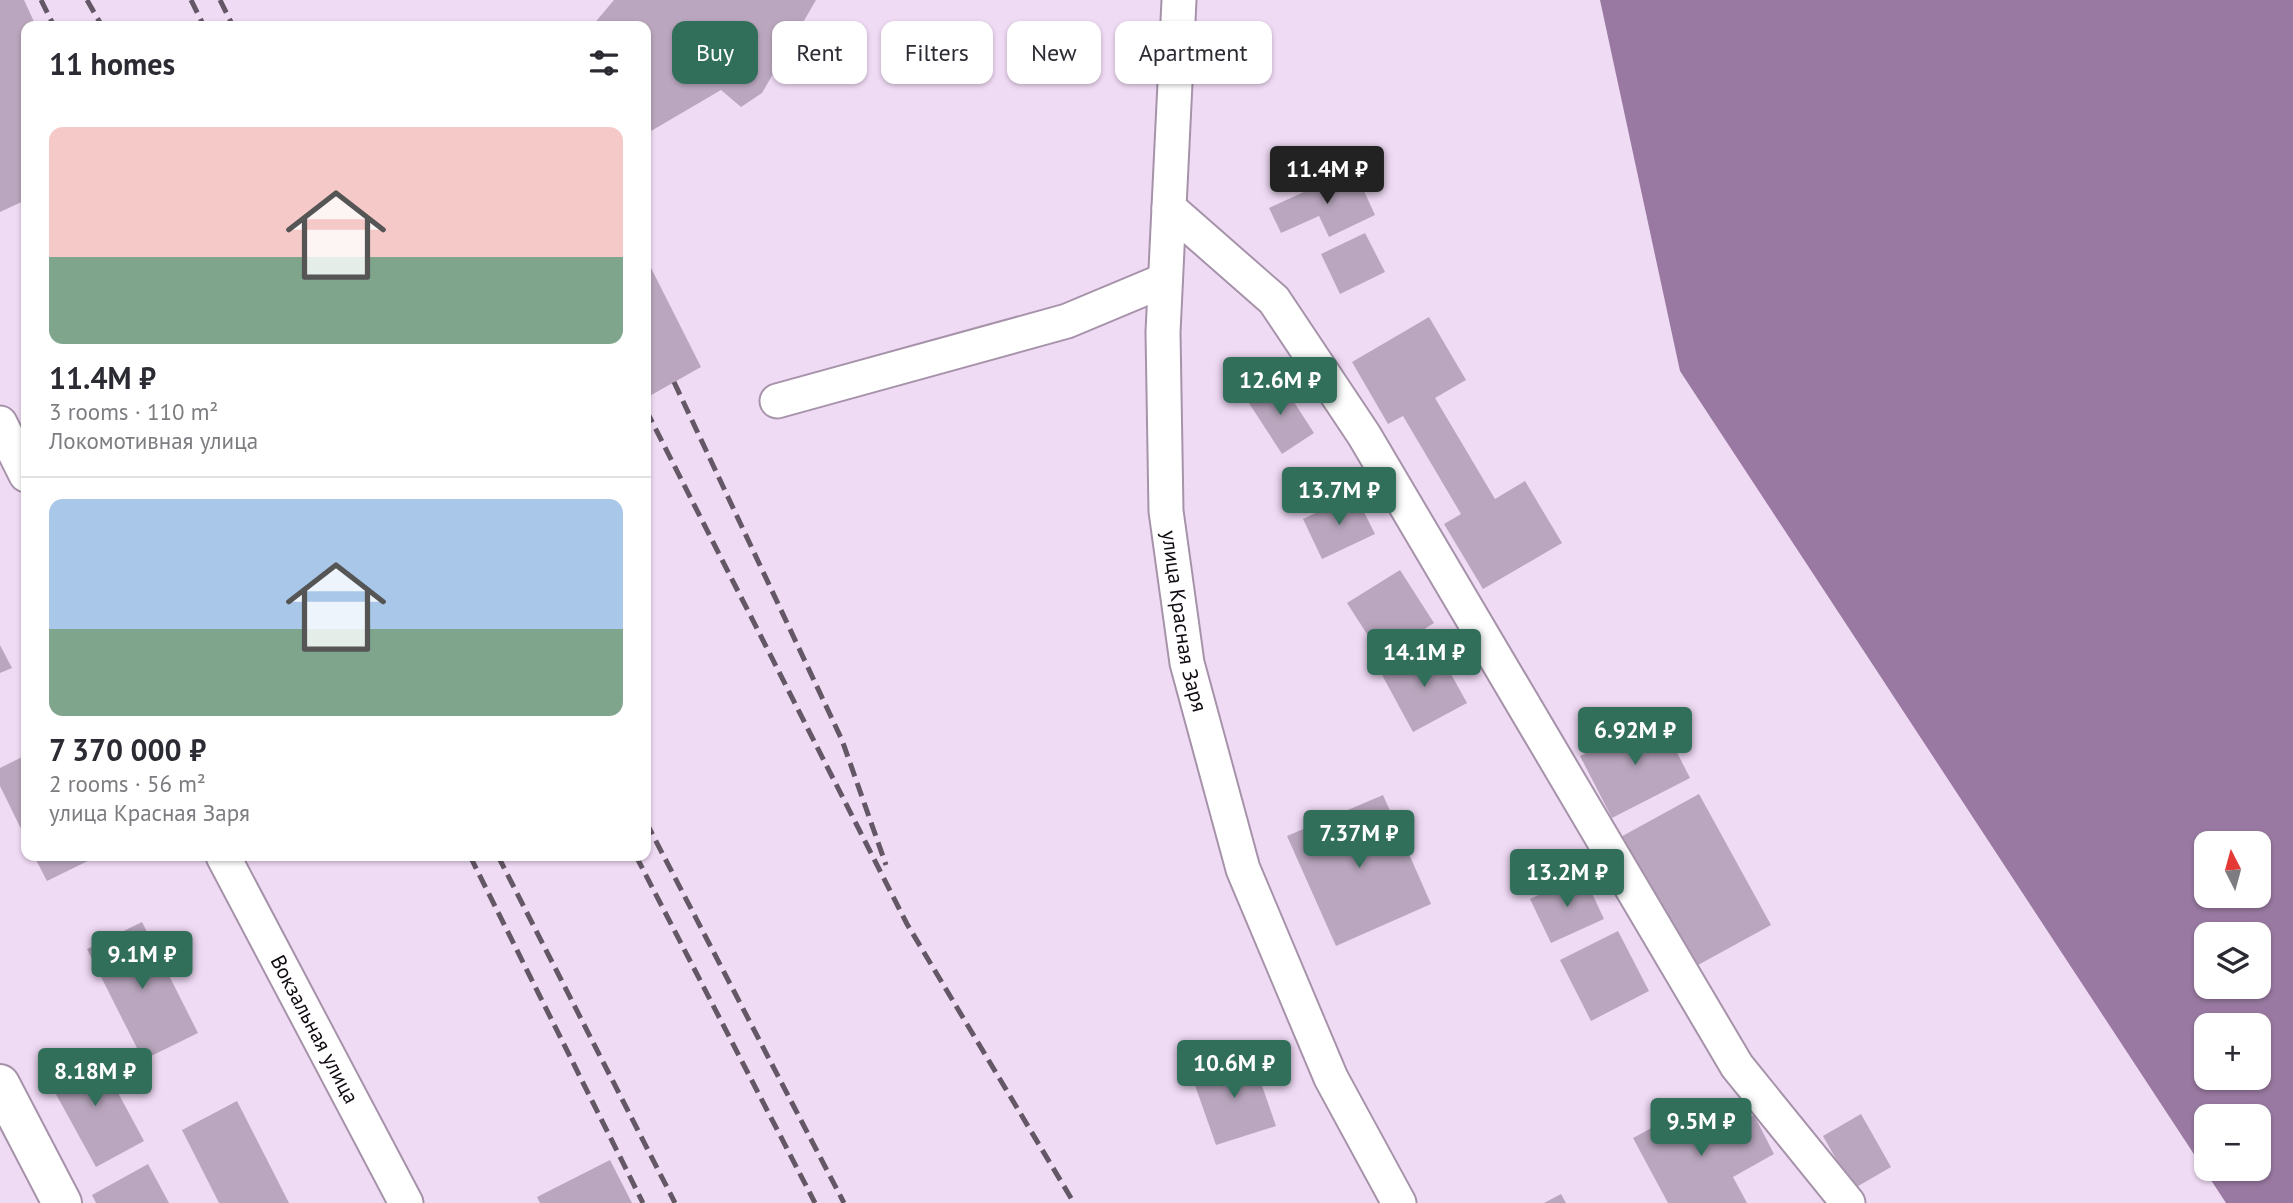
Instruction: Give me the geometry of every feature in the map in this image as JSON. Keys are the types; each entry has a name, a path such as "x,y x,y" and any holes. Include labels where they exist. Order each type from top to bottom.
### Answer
{"street":[{"name":"улица Красная Заря","path":"1179,0 1165,280 1166,511 1187,663 1243,869 1331,1078 1399,1203"},
{"path":"1169,208 1274,300 1364,435 1737,1066 1848,1203"},
{"path":"777,401 1068,321 1165,280"},
{"path":"0,423 15,468"},
{"name":"Вокзальная улица","path":"226,861 406,1203"},
{"path":"0,1084 62,1203"}],"shaded area":[{"path":"1600,0 2293,0 2293,1203 2226,1203 2212,1181 2271,1181 2271,1104 2194,1104 2194,1154 1680,371"}],"building":[{"path":"0,0 24,0 34,21 21,21 21,202 0,212"},
{"path":"614,0 816,0 804,21 772,21 772,76 762,93 741,107 721,90 651,131 651,21 596,21"},
{"path":"1354,169 1375,215 1329,237 1319,216 1281,233 1269,208"},
{"path":"1365,233 1385,272 1340,294 1321,254"},
{"path":"651,268 701,367 651,395"},
{"path":"1429,317 1466,380 1435,398 1495,499 1525,481 1562,543 1483,589 1444,524 1461,514 1403,416 1388,424 1352,362"},
{"path":"1279,379 1314,433 1282,454 1247,400"},
{"path":"1355,494 1375,534 1322,559 1303,519"},
{"path":"1400,570 1434,623 1381,656 1347,603"},
{"path":"0,645 12,668 0,673"},
{"path":"1435,645 1467,703 1413,732 1382,675"},
{"path":"1658,715 1690,778 1612,818 1580,756"},
{"path":"21,758 21,829 0,786 0,768"},
{"path":"1699,794 1771,925 1689,970 1617,839"},
{"path":"1383,795 1431,904 1336,946 1287,836"},
{"path":"37,861 88,861 47,881"},
{"path":"1583,874 1604,919 1551,943 1530,899"},
{"path":"142,922 198,1033 143,1060 87,949"},
{"path":"1618,931 1649,991 1591,1021 1560,960"},
{"path":"95,1050 144,1141 96,1167 46,1076"},
{"path":"1251,1054 1276,1126 1216,1145 1191,1074"},
{"path":"237,1101 289,1203 219,1203 182,1130"},
{"path":"1694,1105 1712,1138 1754,1115 1774,1154 1733,1177 1747,1203 1668,1203 1633,1138"},
{"path":"1861,1114 1891,1167 1853,1189 1823,1136"},
{"path":"610,1160 632,1203 540,1203 537,1197"},
{"path":"148,1164 169,1203 96,1203 92,1195"},
{"path":"1561,1194 1566,1203 1544,1203"}],"railway":[{"path":"41,0 52,21"},
{"path":"87,0 99,21"},
{"path":"191,0 202,21"},
{"path":"220,0 230,21"},
{"path":"674,382 842,740 886,865"},
{"path":"651,420 907,924 1074,1203"},
{"path":"651,832 844,1203"},
{"path":"472,861 643,1203"},
{"path":"501,861 675,1203"},
{"path":"639,861 815,1203"}]}
